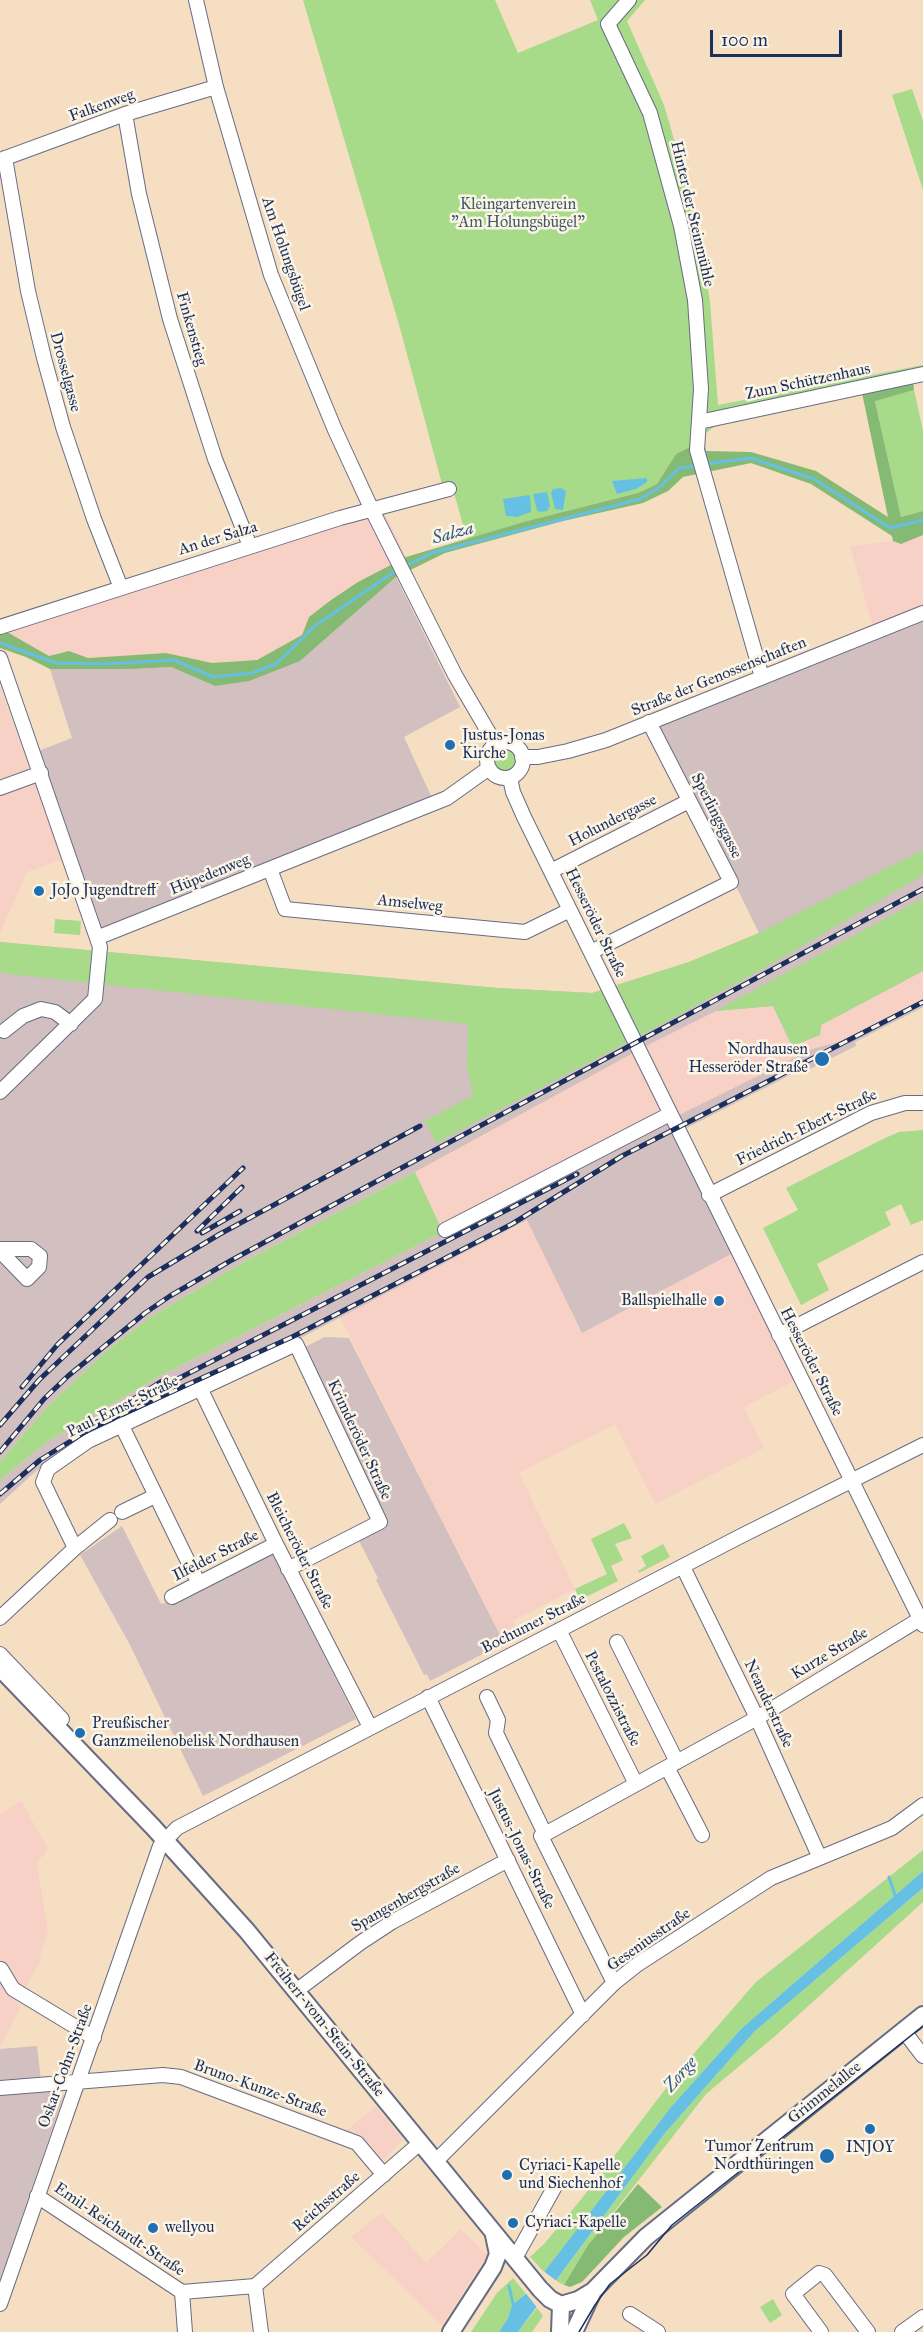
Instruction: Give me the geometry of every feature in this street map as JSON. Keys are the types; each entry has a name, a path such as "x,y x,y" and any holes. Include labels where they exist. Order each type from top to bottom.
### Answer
{"main road":[{"name":"Freiherr-vom-Stein-Straße","path":"0,1668 165,1840 247,1930 547,2297 561,2305"},
{"name":"Grimmelallee","path":"593,2291 646,2237 923,2015"},
{"path":"451,2332 483,2286 498,2254 493,2231"},
{"path":"483,2286 519,2262"},
{"path":"560,2332 561,2305 578,2300 593,2291"},
{"path":"574,2332 593,2291"}],"street":[{"name":"Am Holungsbügel","path":"196,0 216,87 272,275 335,430 371,508"},
{"name":"Hinter der Steinmühle","path":"629,0 609,24 650,113 681,226 695,300 701,389 697,450 762,677"},
{"name":"Falkenweg","path":"3,159 125,114 216,87"},
{"name":"Finkenstieg","path":"125,114 139,194 170,319 215,459 250,546"},
{"name":"Drosselgasse","path":"3,159 28,291 47,369 93,519 121,588"},
{"name":"Zum Schützenhaus","path":"699,422 923,374"},
{"name":"An der Salza","path":"0,627 371,508 449,489"},
{"path":"371,508 455,675 496,745"},
{"name":"Straße der Genossenschaften","path":"522,757 538,757 568,751 606,740 923,613"},
{"path":"0,658 99,937 100,947 95,999 0,1092"},
{"name":"Sperlingsgasse","path":"591,952 731,882 649,722"},
{"path":"507,743 514,745 522,757 521,769 510,778 495,776 489,768 488,755 496,745 507,743"},
{"name":"Hüpedenweg","path":"99,937 447,798 489,768"},
{"path":"0,788 41,773"},
{"name":"Hesseröder Straße","path":"510,778 513,792 524,816 709,1195 922,1622"},
{"name":"Holundergasse","path":"551,871 689,801"},
{"name":"Amselweg","path":"270,869 285,909 525,932 570,910"},
{"path":"4,1031 23,1016 41,1009 55,1012 71,1024"},
{"name":"Friedrich-Ebert-Straße","path":"709,1195 871,1113 905,1103 923,1103"},
{"path":"446,1230 670,1114"},
{"path":"780,1335 923,1262"},
{"name":"Paul-Ernst-Straße","path":"75,1548 43,1482 48,1469 88,1441 296,1344"},
{"name":"Krimderöder Straße","path":"288,1569 380,1522 296,1344"},
{"name":"Bleicheröder Straße","path":"200,1388 288,1569 370,1727"},
{"path":"122,1424 198,1582"},
{"name":"Bochumer Straße","path":"165,1840 177,1828 370,1727 923,1446"},
{"path":"0,1618 75,1548 116,1516 155,1496"},
{"name":"Ilfelder Straße","path":"172,1597 276,1544"},
{"name":"Neanderstraße","path":"683,1567 757,1718 819,1856"},
{"name":"Kurze Straße","path":"757,1718 922,1622"},
{"name":"Pestalozzistraße","path":"560,1630 636,1784"},
{"name":"Pestalozzistraße","path":"617,1642 702,1835"},
{"name":"Freiherr-vom-Stein-Straße","path":"0,1654 62,1719 55,1725"},
{"name":"Justus-Jonas-Straße","path":"428,1697 584,2015"},
{"name":"Justus-Jonas-Straße","path":"487,1697 498,1720 496,1733 545,1834 541,1836 614,1983"},
{"path":"545,1834 757,1718"},
{"name":"Geseniusstraße","path":"435,2161 614,1983 638,1964 771,1878 819,1856 892,1828 923,1805"},
{"name":"Oskar-Cohn-Straße","path":"0,2304 160,1845 165,1840"},
{"name":"Spangenbergstraße","path":"296,1991 392,1922 508,1860"},
{"path":"1,1969 13,1989 94,2038"},
{"path":"903,2030 923,2056"},
{"name":"Bruno-Kunze-Straße","path":"0,2088 163,2075 182,2077 357,2143 384,2175"},
{"name":"Reichsstraße","path":"255,2286 420,2143"},
{"path":"519,2262 554,2188"},
{"name":"Emil-Reichardt-Straße","path":"37,2196 182,2292"},
{"path":"821,2332 793,2294 819,2273 825,2275 868,2332"},
{"path":"185,2332 182,2292 255,2286 261,2332"},
{"path":"630,2314 658,2332"},
{"path":"902,2332 923,2317"}],"shaded area":[{"path":"383,509 406,557 358,582 331,600 309,617 302,635 257,660 212,663 166,653 88,658 69,651 49,656 7,632"},
{"path":"923,535 923,608 873,628 850,546 893,541 901,544"},
{"path":"396,577 460,707 404,737 432,798 90,934 28,755 72,738 50,669 171,667 215,686 300,661"},
{"path":"923,608 923,971 821,1025 820,1035 792,1046 773,1006 716,1011 648,1045 415,1172 247,1260 149,1318 104,1353 46,1408 0,1462 0,942 497,988 592,993 689,962 759,933 658,727 876,640 873,628"},
{"path":"0,687 30,770 0,781"},
{"path":"34,771 64,859 27,872 0,933 0,783"},
{"path":"923,971 923,999 842,1041 812,1049 667,1121 486,1218 443,1232 415,1172 648,1045 716,1011 774,1006 792,1046 821,1025"},
{"path":"923,999 923,1007 855,1042 856,1046 804,1072 802,1069 673,1135 733,1253 582,1333 527,1220 291,1343 57,1455 0,1504 0,1480 48,1441 160,1376 443,1232 486,1218 667,1121 812,1049 842,1041"},
{"path":"528,1220 582,1333 733,1253 796,1380 744,1407 764,1448 655,1504 615,1424 519,1473 575,1589 513,1621 520,1635 504,1643 340,1317"},
{"path":"325,1337 349,1338 504,1643 430,1681 427,1674 424,1675 357,1537 386,1524 301,1349"},
{"path":"122,1526 161,1604 178,1600 272,1552 356,1719 203,1796 130,1645 80,1555"},
{"path":"21,1801 48,1849 37,1863 48,1931 40,1956 42,1958 17,2003 21,2006 0,2047 0,1814"},
{"path":"37,2046 42,2090 51,2090 64,2095 0,2280 0,2049"},
{"path":"376,2106 403,2140 382,2161 367,2141 346,2131"},
{"path":"382,2213 426,2263 461,2229 487,2255 442,2325 351,2237"}],"green space":[{"name":"Kleingartenverein \"Am Holungsbügel\"","path":"303,0 495,0 518,53 598,20 590,0 645,0 627,21 664,105 697,218 710,302 718,405 923,365 923,379 719,423 705,434 705,446 692,446 676,454 657,484 638,493 467,539 451,482 442,484 400,328"},
{"path":"912,89 923,121 923,190 892,95"},
{"path":"913,381 914,390 875,401 901,517 923,511 923,535 901,544 893,541 892,536 811,484 751,463 683,477 668,491 643,503 563,521 445,553 396,577 300,661 249,681 215,686 171,667 50,669 0,648 0,634 7,632 49,656 69,651 88,658 166,653 212,663 257,660 302,635 309,617 331,600 358,582 406,557 527,521 638,493 657,484 676,454 692,446 705,446 706,451 751,452 816,471 888,517 862,393"},
{"path":"914,390 923,430 923,511 901,517 875,400"},
{"path":"506,747 515,751 519,760 515,769 506,773 497,769 493,760 497,751"},
{"path":"923,850 923,875 775,962 436,1143 425,1121 473,1095 467,1066 468,1024 0,973 0,942 497,988 592,993 689,962 759,933"},
{"path":"923,898 923,971 821,1025 820,1035 792,1046 773,1006 716,1011"},
{"path":"55,919 81,921 80,935 54,933"},
{"path":"923,1130 923,1220 911,1225 901,1204 885,1212 891,1225 817,1264 829,1290 801,1305 763,1228 798,1210 786,1188 899,1132"},
{"path":"415,1172 443,1232 160,1376 48,1441 0,1480 0,1462 46,1408 104,1353 149,1318 247,1260"},
{"path":"624,1523 632,1538 615,1544 623,1560 611,1566 618,1581 580,1600 575,1589 607,1574 591,1539"},
{"path":"663,1544 670,1557 639,1573 638,1571 646,1566 641,1556"},
{"path":"923,1850 923,1871 741,2029 671,2107 544,2272 530,2257 544,2244 583,2197 683,2066 756,1982"},
{"path":"923,1888 923,1902 774,2037 706,2094 588,2245 564,2285 556,2281 665,2133 754,2032"},
{"path":"638,2184 662,2207 624,2237 582,2282 570,2287 564,2285 588,2245"},
{"path":"513,2278 526,2294 512,2305 508,2318 499,2332 471,2332 497,2293"},
{"path":"773,2299 782,2315 770,2323 760,2307"},
{"path":"537,2308 543,2316 532,2332 518,2332"}],"water":[{"path":"647,478 647,482 636,489 617,494 612,481"},
{"path":"561,488 566,491 563,510 555,509 551,493 553,489"},
{"path":"547,492 550,506 547,511 540,512 537,510 533,494"},
{"path":"530,495 531,512 517,517 506,516 503,499"},
{"path":"923,1871 923,1888 754,2032 665,2133 518,2332 499,2332 508,2318 512,2305 526,2294 544,2272 671,2107 741,2029"}],"pier":[{"path":"542,2270 558,2282 539,2310 524,2291"}],"waterway":[{"name":"Salza","path":"705,464 751,458 814,479 890,528 923,520"},
{"name":"Salza","path":"406,566 432,553 640,499 659,488 679,468 696,466"},
{"name":"Salza","path":"0,643 56,663 104,664 174,660 213,677 252,673 276,664 316,625 397,570"},
{"path":"889,1877 896,1898"},
{"path":"509,2286 514,2308"}],"tram line":[{"path":"579,2332 610,2284 647,2255 672,2225 923,2026"}],"railway":[{"path":"0,1452 44,1399 68,1376 145,1313 170,1296 364,1188 923,889"},
{"path":"0,1494 40,1460 90,1429 292,1337 512,1224 622,1156 923,1002"},
{"path":"0,1425 39,1380 148,1277 220,1234 420,1126"},
{"path":"22,1387 58,1344 243,1168"},
{"path":"158,1389 577,1174"},
{"path":"197,1231 242,1187"},
{"path":"202,1233 240,1211"},
{"path":"119,1408 162,1381"}],"place":[{"name":"Justus-Jonas Kirche","path":"450,745"},
{"name":"JoJo Jugendtreff","path":"39,891"},
{"name":"Nordhausen Hesseröder Straße","path":"822,1059"},
{"name":"Ballspielhalle","path":"719,1301"},
{"name":"Preußischer Ganzmeilenobelisk Nordhausen","path":"80,1733"},
{"name":"INJOY","path":"870,2129"},
{"name":"Tumor Zentrum Nordthüringen","path":"827,2156"},
{"name":"Cyriaci-Kapelle und Siechenhof","path":"507,2175"},
{"name":"Cyriaci-Kapelle","path":"513,2223"},
{"name":"wellyou","path":"153,2228"}],"water label":[{"name":"Zorge","path":"681,2075"}]}
